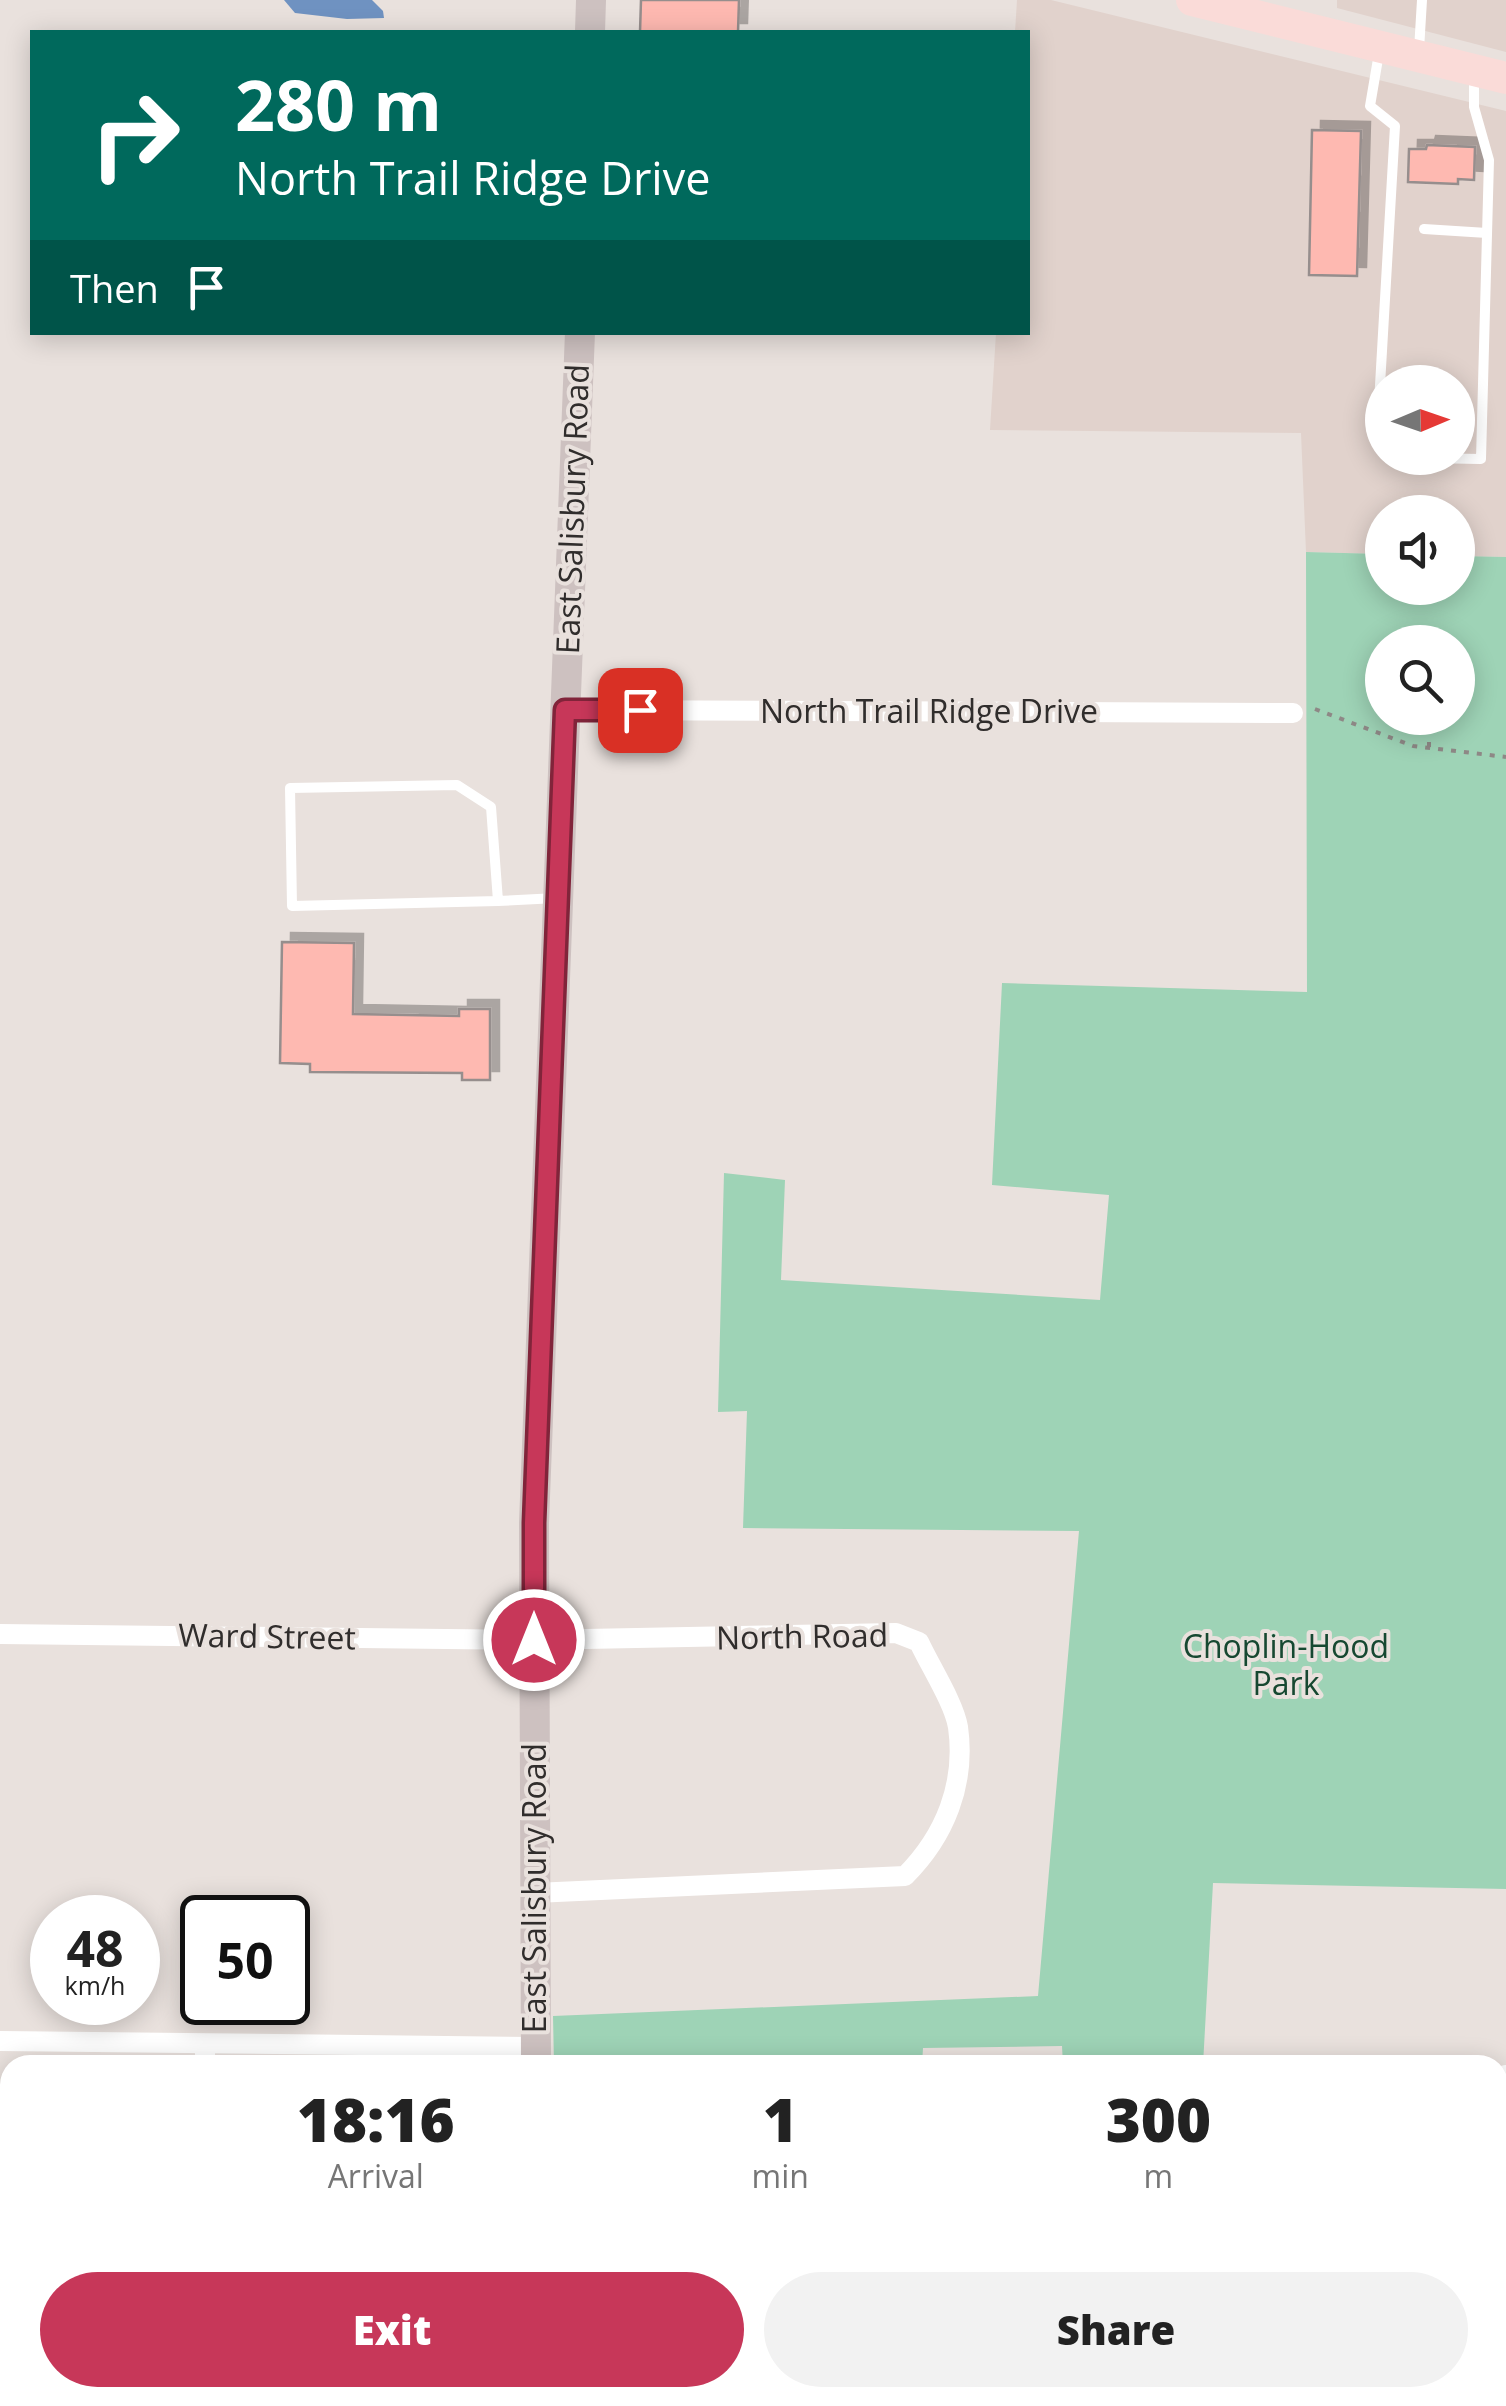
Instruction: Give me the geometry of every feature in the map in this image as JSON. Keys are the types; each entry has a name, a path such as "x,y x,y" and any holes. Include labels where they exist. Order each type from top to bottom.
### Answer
{"main road":[{"path":"590,30 591,0"},
{"path":"1192,0 1490,74"},
{"name":"East Salisbury Road","path":"536,2055 534,1523 580,335"}],"street":[{"name":"North Trail Ridge Drive","path":"565,710 1293,714"},
{"name":"North Road","path":"534,1640 896,1633 919,1642 958,1725 958,1788 943,1826 905,1876 535,1894"},
{"name":"Ward Street","path":"0,1634 534,1640"},
{"path":"0,2041 205,2054 370,2055"}],"lane":[{"path":"1419,56 1422,0"},
{"path":"1380,47 1370,106 1395,126 1381,365"},
{"path":"1475,459 1481,459 1488,160 1474,107 1490,74"},
{"path":"1424,229 1487,233"},
{"path":"498,901 492,807 457,785 290,788 292,906 498,901 558,898"}],"path":[{"path":"1315,709 1413,746 1506,757"},
{"path":"1429,747 1430,735"}],"shaded area":[{"path":"1017,0 1051,0 1506,111 1506,557 1475,556 1475,495 1365,495 1365,554 1306,552 1301,433 990,430 996,335 1030,335 1030,30 1015,30"},
{"path":"1337,0 1506,0 1506,52 1337,8"}],"green space":[{"name":"Choplin-Hood Park","path":"1306,552 1365,554 1365,605 1475,605 1475,556 1506,557 1506,1889 1213,1883 1204,2055 1062,2055 1062,2046 923,2048 923,2055 554,2055 553,2016 1038,1996 1079,1531 743,1528 747,1411 718,1412 724,1173 785,1180 781,1280 1100,1300 1109,1195 992,1185 1002,983 1307,992"}],"water":[{"path":"284,0 372,0 383,11 384,18 347,19 295,13"}],"building":[{"path":"641,0 739,0 738,30 640,30"},
{"path":"1312,130 1361,131 1357,276 1309,275"},
{"path":"1427,145 1475,147 1474,180 1458,179 1458,184 1408,182 1409,149 1426,149"},
{"path":"282,942 354,943 353,1014 459,1016 459,1009 490,1009 490,1080 462,1080 462,1073 310,1072 310,1064 280,1063"}],"route":[{"path":"534,1640 534,1523 565,710 640,710"}]}
